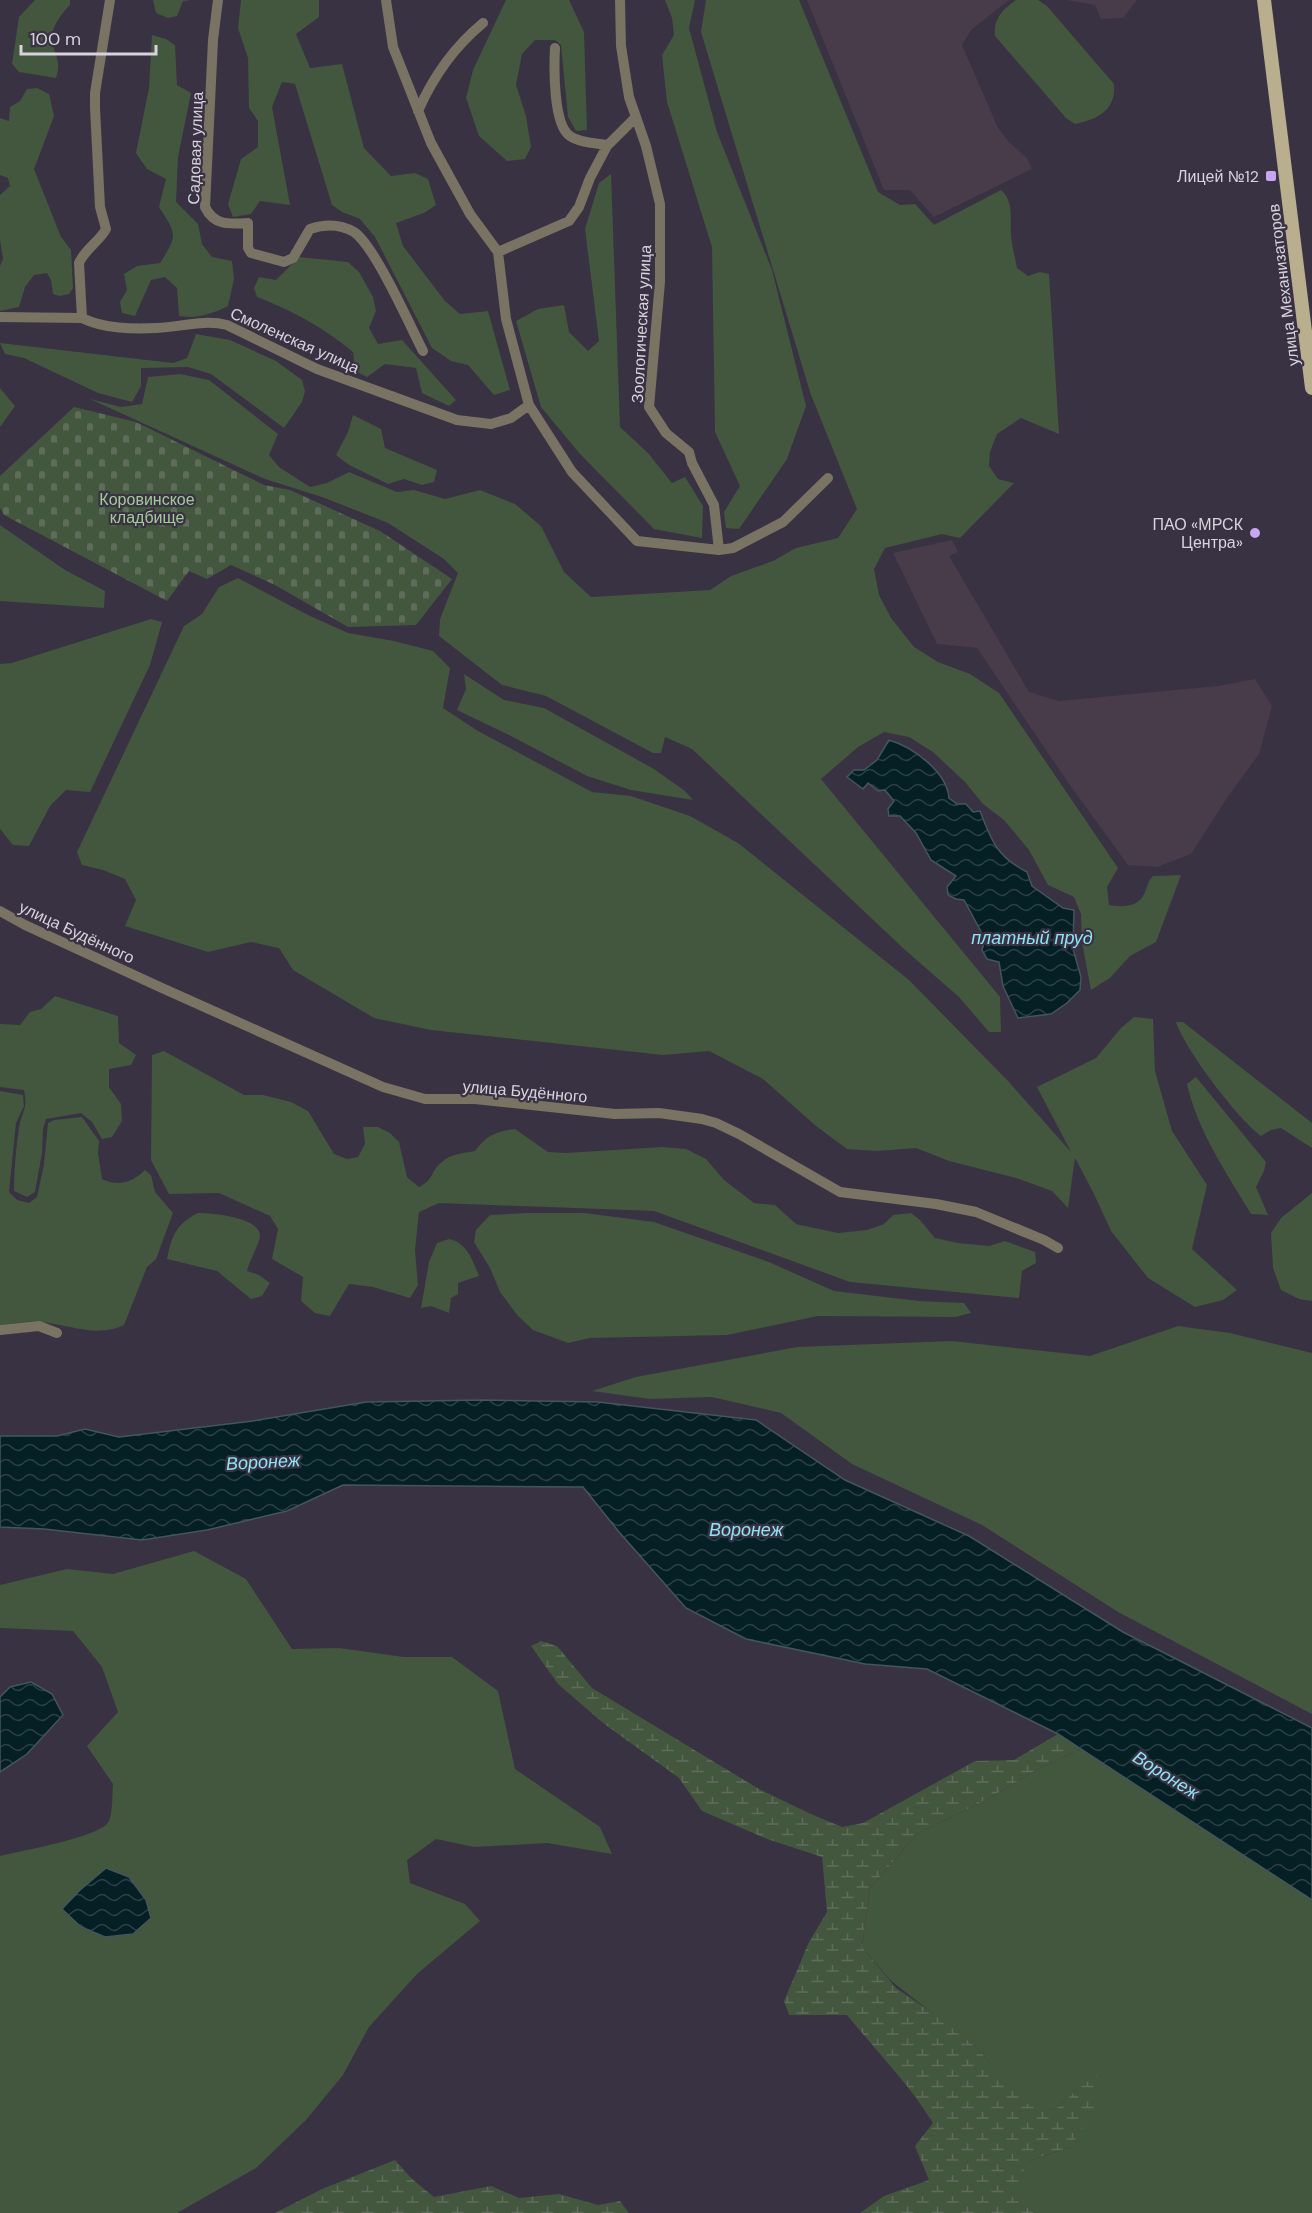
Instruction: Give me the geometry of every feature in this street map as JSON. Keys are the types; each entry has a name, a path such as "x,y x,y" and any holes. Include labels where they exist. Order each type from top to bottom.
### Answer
{"main road":[{"name":"улица Механизаторов","path":"1264,0 1312,388"}],"street":[{"path":"82,318 79,263 83,255 103,236 106,230 100,207 95,108 111,0"},
{"name":"Садовая улица","path":"218,0 213,40 205,207 208,214 222,224 248,223 248,248 251,253 284,262 293,258 309,229 321,225 342,226 356,234 380,266 423,351"},
{"path":"386,0 393,48 431,143 470,214 498,252 506,320 529,405 572,472 637,541 719,550 732,548 783,522 828,478"},
{"name":"Зоологическая улица","path":"620,0 621,46 629,97 646,146 660,204 660,282 649,407 666,433 689,452 692,464 714,505 719,550"},
{"path":"418,111 426,93 446,61 466,37 483,23"},
{"path":"555,48 554,74 561,122 565,132 572,138 607,145"},
{"path":"498,252 569,221 579,207 590,178 607,145 636,117"},
{"name":"Смоленская улица","path":"0,317 82,318 97,326 156,328 213,322 227,325 317,369 457,420 491,424 511,418 529,405"},
{"name":"улица Будённого","path":"0,911 25,925 172,993 383,1087 404,1094 425,1099 496,1101 596,1112 659,1113 702,1119 739,1134 840,1192 936,1204 976,1212 1058,1248"},
{"path":"0,1330 39,1326 57,1333"}],"shaded area":[{"path":"807,0 1009,0 971,30 962,45 998,128 1009,142 1027,158 1032,169 934,217 910,190 884,190"},
{"path":"1066,0 1137,0 1123,18 1101,19 1095,5"},
{"path":"952,540 958,552 949,556 1029,692 1059,701 1218,686 1255,679 1272,706 1259,754 1191,854 1157,867 1128,865 1069,784 977,648 937,644 893,553"}],"green space":[{"path":"35,0 70,0 70,5 58,20 52,34 58,62 56,78 19,72 12,64 19,17"},
{"path":"153,0 192,0 183,1 177,16 168,18 156,13"},
{"path":"241,0 319,0 319,17 296,34 310,68 342,64 364,148 391,176 415,173 428,179 436,205 424,213 396,223 403,246 445,301 460,314 488,311 510,390 494,395 468,365 451,361 432,348 375,237 360,219 332,205 295,84 282,82 272,107 290,205 260,201 251,214 233,217 228,204 241,159 258,147 258,121 249,108 248,58 238,28"},
{"path":"506,0 569,0 584,32 587,130 576,131 568,117 561,45 555,40 535,40 522,54 516,85 526,116 531,147 525,159 507,161 479,136 466,98 473,70"},
{"path":"665,0 695,0 689,28 717,132 772,270 806,406 787,459 739,529 726,528 724,512 740,486 715,432 712,247 667,102 662,55 674,35 672,18"},
{"path":"706,0 799,0 878,192 900,205 915,204 934,225 1001,190 1010,205 1011,239 1017,268 1028,276 1040,272 1049,274 1059,434 1021,418 997,434 990,452 989,466 998,479 1014,483 960,538 942,534 885,548 874,569 879,595 891,618 914,647 938,662 970,674 999,693 1118,868 1107,887 1109,905 1124,906 1138,902 1153,876 1181,875 1156,942 1130,956 1110,978 1091,990 1082,942 1081,914 1074,897 1048,885 1029,850 1004,820 983,804 965,782 933,752 909,737 884,732 858,747 821,779 1000,997 1001,1032 989,1032 959,997 904,949 692,749 665,737 661,753 653,753 546,696 502,685 439,636 440,619 458,573 444,559 388,523 322,497 265,479 90,399 121,407 142,404 148,377 180,374 209,380 278,434 269,455 279,467 310,487 327,483 349,472 397,492 414,490 445,499 480,490 515,504 541,526 564,572 591,597 710,590 731,576 773,561 796,548 838,538 857,509 811,395 701,32"},
{"path":"1016,0 1038,0 1047,6 1114,84 1112,101 1104,112 1092,119 1075,124 1066,118 995,36 997,20"},
{"path":"152,35 166,39 175,45 177,85 191,93 178,157 176,202 198,224 202,244 212,257 232,261 234,279 228,306 198,316 179,316 177,288 165,277 151,280 135,316 122,313 120,302 127,290 124,274 137,266 160,263 170,246 173,235 159,207 166,179 147,169 136,153 149,88"},
{"path":"37,88 49,94 54,116 34,169 61,237 71,250 73,288 69,294 59,296 53,294 51,280 47,273 34,275 25,287 19,307 0,311 0,266 3,259 0,240 0,195 10,186 8,178 0,175 0,118 9,121 10,107 20,101 27,89"},
{"path":"611,174 620,427 648,453 672,483 685,477 703,506 702,538 654,529 580,454 541,407 516,321 538,309 564,305 569,332 588,351 599,341 585,229 599,183"},
{"path":"299,257 348,262 359,272 373,297 376,311 369,328 378,344 402,340 456,400 449,406 422,393 416,368 385,364 367,377 355,371 353,352 307,320 257,297 254,288 259,277 276,280"},
{"path":"196,334 230,340 276,361 302,380 305,391 302,402 284,428 211,374 188,367 141,368 141,386 132,402 98,393 24,358 5,354 0,343 173,363 187,358"},
{"path":"0,388 15,406 0,427"},
{"name":"Коровинское кладбище","path":"74,407 136,422 264,485 290,490 380,531 452,579 416,625 348,627 275,585 231,565 207,579 189,571 167,601 4,515 0,508 0,476"},
{"path":"353,415 381,429 385,448 437,470 434,482 422,485 404,479 388,484 349,465 336,455 348,432"},
{"path":"0,525 65,570 105,591 104,608 0,601"},
{"path":"238,578 348,633 433,651 450,668 443,708 478,731 592,792 631,796 690,816 738,843 909,980 1009,1082 1071,1152 1037,1087 1096,1058 1121,1028 1134,1017 1153,1019 1155,1071 1172,1131 1207,1185 1192,1249 1237,1290 1223,1300 1195,1307 1148,1278 1111,1231 1075,1158 1068,1208 1052,1191 1016,1178 949,1161 916,1148 877,1151 847,1149 816,1126 763,1079 709,1051 663,1055 431,1030 374,1018 293,970 279,948 251,942 208,952 125,926 136,900 125,879 82,865 77,852 184,626 202,614 219,587"},
{"path":"151,619 162,622 150,665 90,792 66,790 50,806 29,846 13,845 0,829 0,664 12,663"},
{"path":"464,674 504,700 544,708 654,769 685,791 693,800 631,790 587,776 457,710 466,689"},
{"path":"55,996 118,1016 119,1043 136,1055 131,1065 109,1069 109,1087 121,1104 122,1121 112,1137 102,1139 92,1122 81,1113 46,1119 35,1192 27,1197 14,1191 18,1136 25,1107 24,1090 0,1087 0,1024 20,1025 30,1012 41,1009"},
{"path":"1176,1022 1183,1022 1312,1123 1312,1148 1281,1128 1271,1130 1261,1136 1251,1127 1226,1100 1201,1066"},
{"path":"164,1051 244,1095 263,1095 291,1102 308,1111 334,1154 347,1159 358,1157 365,1144 363,1127 378,1127 390,1133 399,1142 407,1177 419,1187 428,1181 438,1165 445,1159 475,1151 488,1138 497,1133 515,1129 548,1152 663,1147 686,1149 706,1159 724,1180 754,1203 775,1205 796,1224 838,1233 867,1230 884,1224 893,1215 911,1213 935,1238 989,1246 1005,1241 1035,1252 1036,1263 1022,1271 1019,1298 850,1282 654,1211 439,1203 419,1212 415,1250 418,1285 410,1298 373,1287 349,1284 330,1316 315,1313 301,1301 303,1277 272,1259 278,1229 270,1216 219,1193 169,1194 151,1160 152,1055"},
{"path":"1196,1077 1266,1162 1256,1187 1268,1215 1251,1214 1205,1135 1187,1084"},
{"path":"0,1091 23,1095 24,1106 16,1123 9,1192 17,1200 29,1203 37,1197 44,1164 48,1123 54,1120 82,1117 99,1141 98,1153 102,1179 114,1183 125,1182 136,1178 145,1170 151,1175 155,1192 173,1213 156,1259 147,1267 124,1325 114,1329 93,1331 37,1322 0,1325"},
{"path":"1312,1193 1312,1301 1299,1299 1281,1290 1273,1268 1271,1233 1281,1218"},
{"path":"198,1213 234,1217 252,1224 258,1230 260,1239 247,1271 259,1275 270,1283 262,1296 251,1299 217,1271 167,1259 176,1231 185,1221"},
{"path":"585,1213 654,1222 769,1262 834,1291 919,1301 964,1303 971,1313 955,1317 818,1316 727,1335 590,1338 568,1343 533,1330 518,1316 500,1292 490,1268 474,1242 476,1230 490,1215"},
{"path":"449,1239 464,1248 479,1276 458,1283 458,1294 451,1298 449,1313 431,1306 421,1308 429,1262 437,1243"},
{"path":"1178,1326 1230,1333 1312,1353 1312,1714 1118,1612 982,1525 852,1464 781,1413 712,1397 650,1399 592,1391 636,1377 797,1347 952,1341 1090,1356"},
{"path":"194,1551 246,1579 292,1649 339,1648 404,1657 452,1657 498,1691 515,1769 600,1827 612,1854 547,1843 474,1847 436,1839 407,1860 410,1883 465,1904 480,1921 417,1974 369,2027 343,2075 306,2120 256,2168 177,2213 0,2213 0,1856 92,1833 109,1821 113,1784 87,1746 118,1712 102,1667 73,1631 0,1628 0,1585 67,1569 113,1574"},
{"path":"541,1641 557,1646 592,1688 759,1789 842,1827 863,1823 975,1761 1014,1760 1058,1734 1081,1749 1038,1769 986,1800 917,1834 870,1888 862,1947 896,1988 936,2015 977,2048 1024,2103 1055,2110 1077,2089 1097,2075 1094,2111 1070,2147 1029,2161 1011,2196 1035,2213 860,2213 884,2196 929,2180 915,2146 933,2123 903,2081 847,2015 789,2015 784,2001 809,1942 827,1912 822,1857 767,1839 702,1811 679,1778 603,1723 558,1684 531,1646"},
{"path":"1081,1749 1312,1900 1312,2213 1035,2213 1010,2196 1029,2161 1070,2147 1077,2089 1055,2110 1024,2104 977,2048 890,1980 862,1947 870,1888 917,1834 986,1800 1038,1769"},
{"path":"395,2160 412,2179 434,2197 491,2186 519,2198 559,2194 598,2205 620,2201 629,2213 275,2213 322,2189"}],"water":[{"name":"платный пруд","path":"889,740 908,748 927,762 942,779 949,798 957,804 966,804 973,812 980,811 996,847 1009,860 1027,872 1032,886 1063,908 1074,910 1073,949 1081,977 1080,990 1051,1014 1018,1018 1003,986 999,962 987,959 982,950 985,939 964,900 948,895 947,887 956,876 931,860 916,833 900,816 889,816 888,809 894,801 885,790 878,791 868,783 863,789 847,777 854,770 864,770 877,760"},
{"name":"Воронеж","path":"481,1400 598,1402 756,1420 845,1480 969,1536 1123,1632 1312,1728 1312,1900 1058,1734 927,1669 865,1664 746,1639 686,1608 583,1487 343,1485 287,1511 207,1530 142,1540 44,1529 0,1527 0,1436 57,1436 85,1429 119,1437 253,1421 366,1402"},
{"path":"31,1682 52,1694 63,1715 27,1754 0,1772 0,1697 10,1687"},
{"path":"106,1868 129,1877 146,1900 151,1918 133,1934 105,1937 81,1927 62,1909"}],"place":[{"name":"Лицей №12","path":"1271,176"},
{"name":"ПАО «МРСК Центра»","path":"1255,533"}]}
